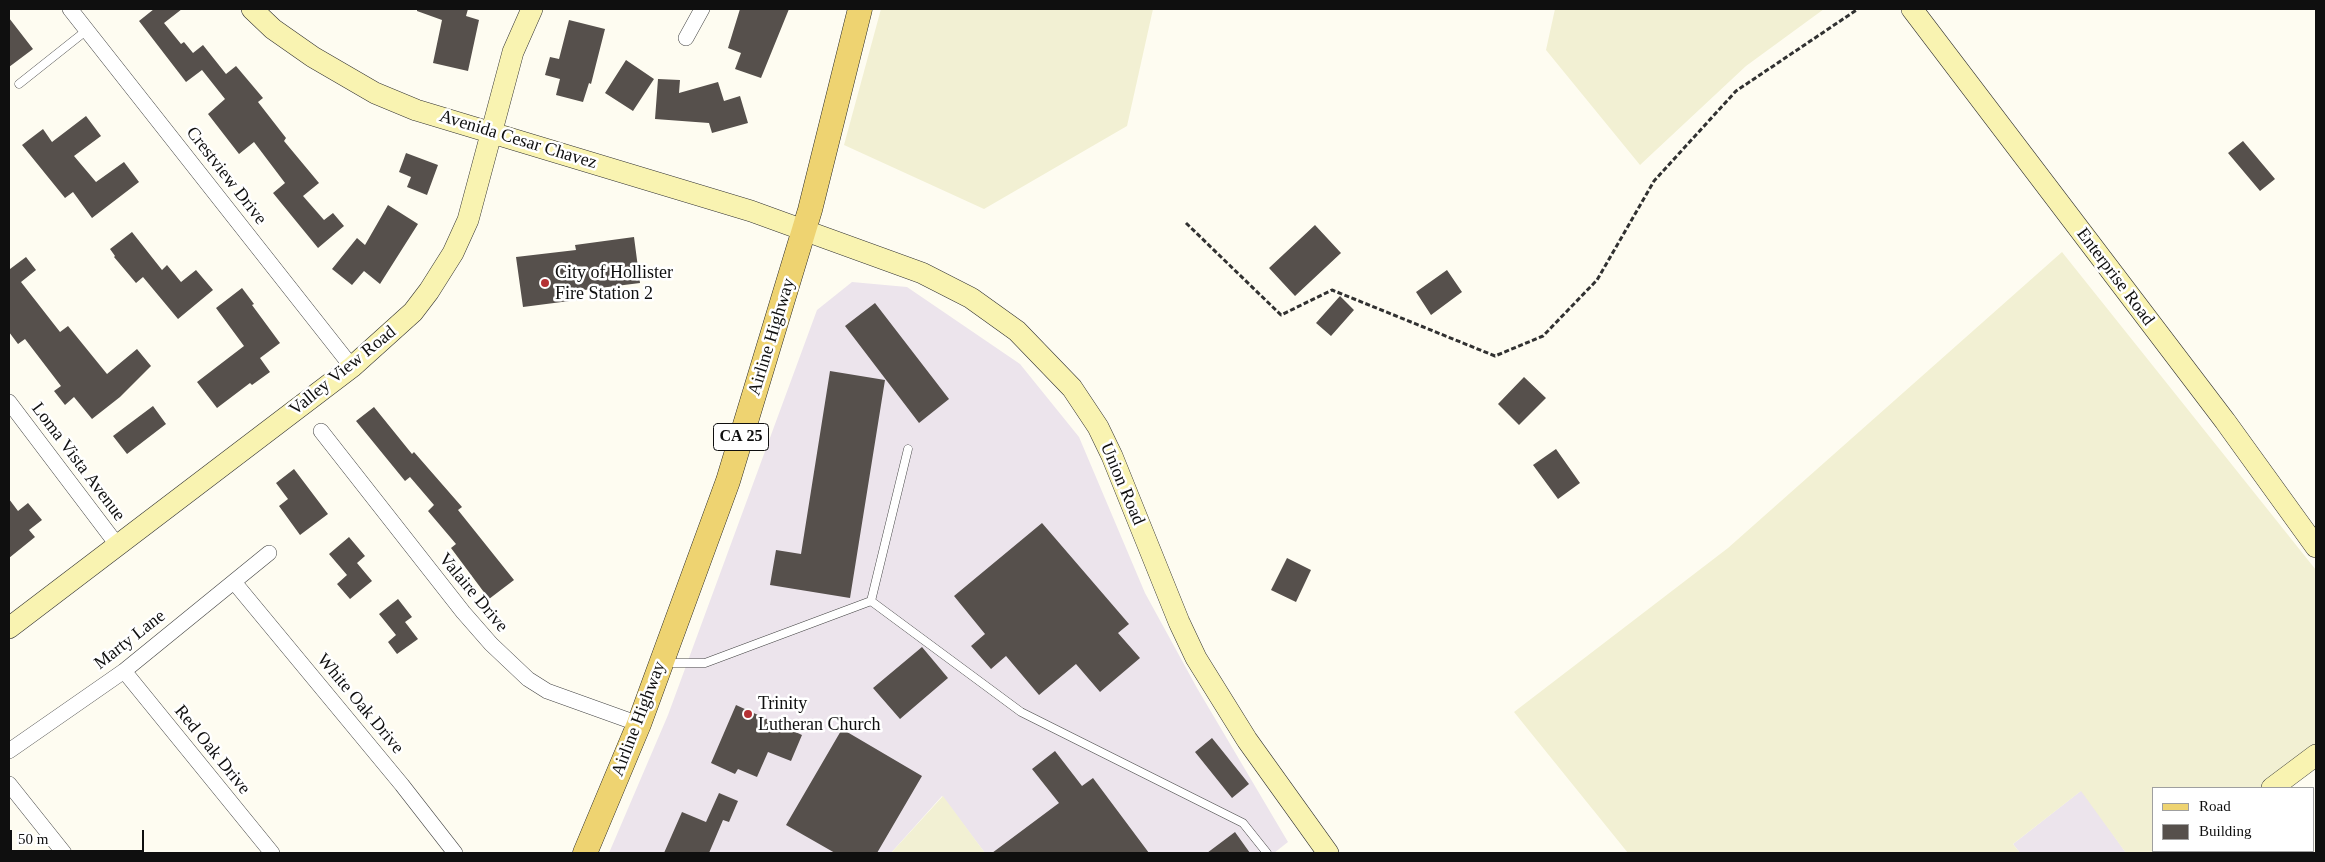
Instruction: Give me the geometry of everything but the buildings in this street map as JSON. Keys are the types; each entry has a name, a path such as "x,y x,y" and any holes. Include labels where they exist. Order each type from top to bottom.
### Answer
{"main road":[{"name":"Airline Highway","path":"585,853 639,724 728,481 804,230 860,9"}],"street":[{"name":"Crestview Drive","path":"70,9 352,367"},
{"name":"Avenida Cesar Chavez","path":"252,9 273,29 313,58 374,93 416,110 491,131 751,211 804,230"},
{"name":"Valley View Road","path":"9,628 352,367 413,312 430,291 453,253 468,220 513,52 532,9"},
{"path":"686,38 702,9"},
{"name":"Enterprise Road","path":"1912,9 2225,421 2316,547"},
{"name":"Union Road","path":"804,230 922,273 971,298 1017,331 1054,367 1072,388 1098,427 1112,456 1152,559 1196,658 1247,740 1328,853"},
{"name":"Loma Vista Avenue","path":"9,402 118,546"},
{"name":"Valaire Drive","path":"321,431 463,612 491,644 528,679 547,690 639,724"},
{"name":"Marty Lane","path":"9,751 124,671 269,553"},
{"name":"White Oak Drive","path":"234,582 402,785 455,853"},
{"name":"Red Oak Drive","path":"124,671 272,853"},
{"path":"2273,787 2316,755"},
{"path":"9,784 64,853"}],"lane":[{"path":"18,84 87,30"},
{"path":"871,601 908,449"},
{"path":"661,662 706,663 871,601"},
{"path":"871,601 1021,712 1243,823 1267,853"}],"path":[{"path":"1186,222 1281,315 1332,290 1495,356 1543,336 1597,280 1654,181 1736,91 1858,9"}],"shaded area":[{"path":"881,9 1153,9 1127,126 984,209 844,145"},
{"path":"1555,9 1824,9 1746,66 1640,165 1546,50"},
{"path":"2062,252 2316,570 2316,745 2260,787 2152,787 2152,852 2172,852 2171,853 2126,853 2081,791 2013,844 2020,853 1628,853 1514,712 1728,548"},
{"path":"852,282 907,287 1020,364 1079,437 1145,593 1197,688 1288,842 1274,853 985,853 942,796 891,853 609,853 668,715 817,310"},
{"path":"2082,790 2126,853 2020,853 2013,844"},
{"path":"943,796 985,853 891,853"}],"place":[{"name":"City of Hollister Fire Station 2","path":"545,283"},
{"name":"Trinity Lutheran Church","path":"748,714"}]}
